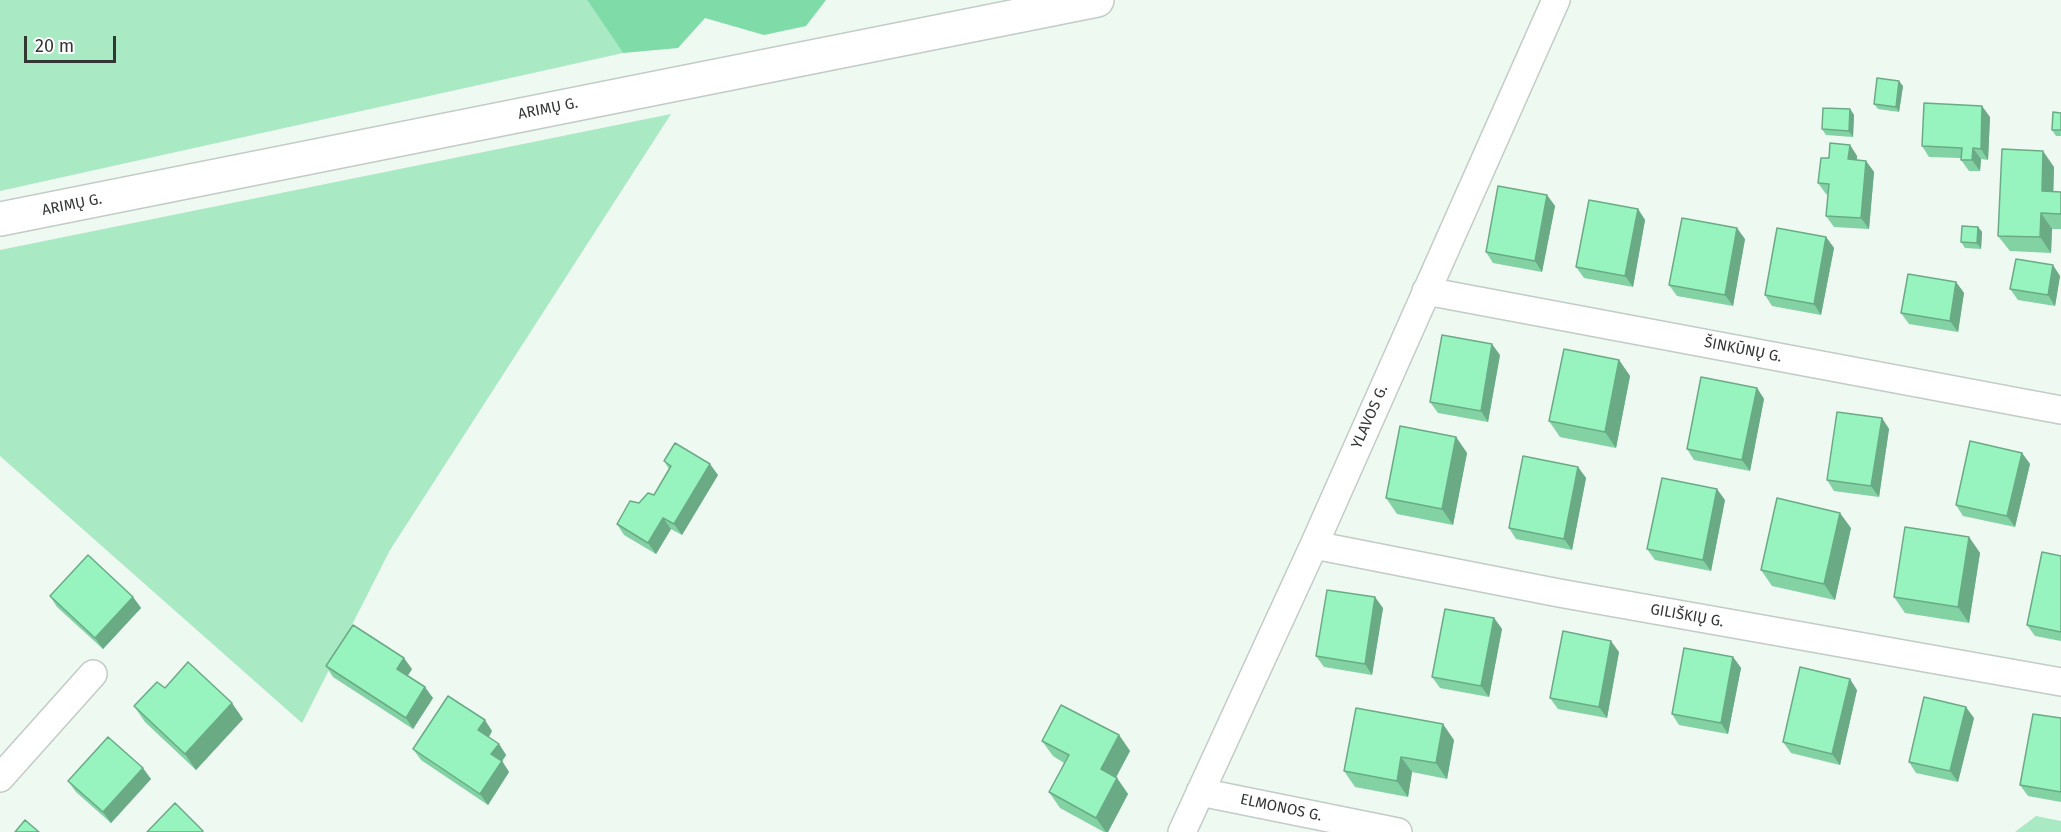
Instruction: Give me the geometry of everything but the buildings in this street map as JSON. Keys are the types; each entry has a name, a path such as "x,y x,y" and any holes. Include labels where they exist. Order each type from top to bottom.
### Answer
{"main road":[{"name":"ARIMŲ G.","path":"0,219 1097,0"}],"street":[{"name":"YLAVOS G.","path":"1182,832 1314,545 1556,0"},
{"name":"ŠINKŪNŲ G.","path":"1426,291 2061,410"},
{"name":"GILIŠKIŲ G.","path":"1314,545 1559,593 2061,682"},
{"path":"0,778 93,674"},
{"name":"ELMONOS G.","path":"1200,792 1398,832"}],"green space":[{"path":"0,0 587,0 623,53 0,191"},
{"path":"587,0 826,0 806,26 764,35 705,18 678,48 623,53"},
{"path":"671,114 390,550 302,723 0,456 0,250"},
{"path":"2036,816 2061,821 2061,832 2015,832"}]}
